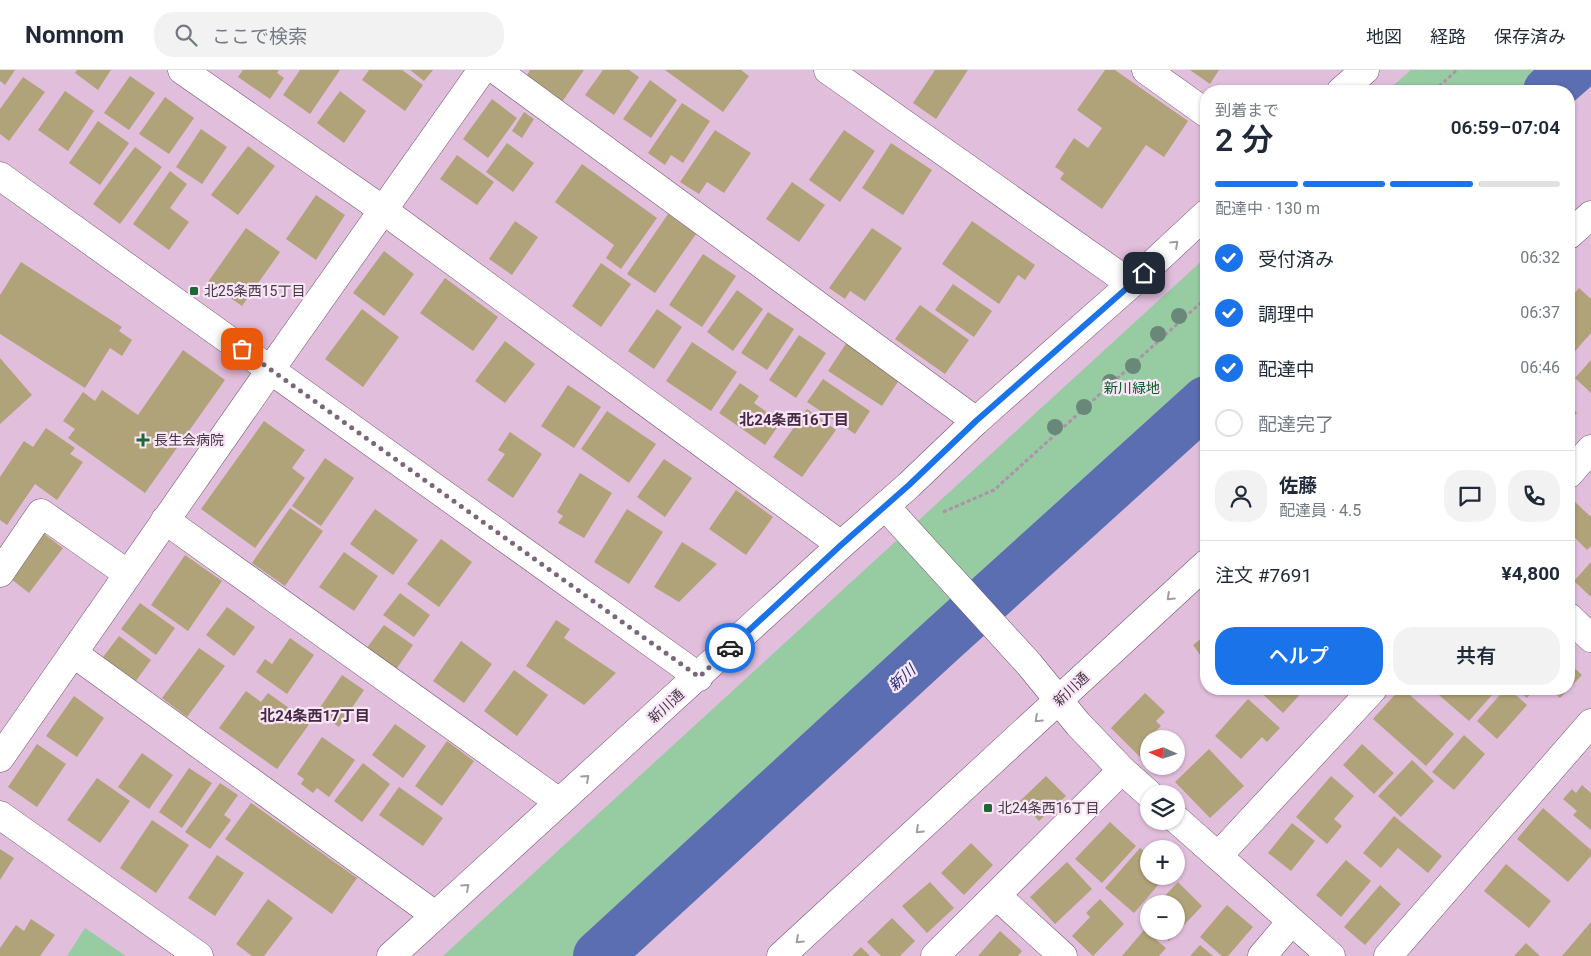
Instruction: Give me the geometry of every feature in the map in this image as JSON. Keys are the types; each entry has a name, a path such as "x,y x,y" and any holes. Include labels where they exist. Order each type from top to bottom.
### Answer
{"street":[{"path":"182,70 383,210 841,545"},
{"path":"0,758 482,70"},
{"path":"496,70 976,421"},
{"path":"828,70 1131,284"},
{"path":"1146,70 1200,109"},
{"path":"1348,85 1365,70"},
{"path":"0,176 699,677"},
{"path":"1575,230 1591,215"},
{"name":"新川通","path":"391,956 699,677 841,545 916,479 976,421 1131,284 1200,220"},
{"path":"1575,467 1591,448"},
{"path":"885,506 1028,664 1078,724 1140,786"},
{"path":"0,573 41,513 128,574"},
{"path":"165,520 559,802"},
{"name":"新川通","path":"781,956 1200,570"},
{"path":"1575,623 1591,638"},
{"path":"73,653 435,915"},
{"path":"1218,856 1366,695"},
{"path":"1388,956 1591,723"},
{"path":"936,956 1122,770"},
{"path":"0,814 199,956"},
{"path":"1185,827 1330,956"},
{"path":"997,896 1063,956"},
{"path":"1262,956 1291,922"}],"path":[{"path":"1441,85 1457,70"},
{"path":"943,512 994,490 1200,303"}],"green space":[{"path":"1411,70 1547,70 1531,85 1394,85"},
{"name":"新川緑地","path":"1200,262 1200,389 578,956 443,956"},
{"path":"85,928 126,956 67,956"}],"building":[{"path":"0,70 15,70 5,85 0,81"},
{"path":"77,70 111,70 98,90 75,73"},
{"path":"243,70 279,70 277,73 284,78 270,99 238,77"},
{"path":"300,70 340,70 310,114 283,95"},
{"path":"369,70 402,70 423,85 405,111 362,80"},
{"path":"410,70 433,70 424,81"},
{"path":"530,70 584,70 562,102 526,77"},
{"path":"603,70 629,70 639,77 614,115 585,95"},
{"path":"665,70 741,70 749,76 723,112"},
{"path":"935,70 968,70 936,119 913,103"},
{"path":"1105,70 1115,70 1188,121 1164,157 1146,145 1102,209 1060,179 1064,173 1055,167 1074,138 1088,148 1102,128 1077,110"},
{"path":"1190,70 1219,70 1210,84"},
{"path":"130,76 155,93 129,130 104,113"},
{"path":"23,77 45,92 9,141 0,134 0,109"},
{"path":"650,80 677,100 651,138 623,119"},
{"path":"65,91 94,111 68,151 38,130"},
{"path":"340,91 366,111 344,143 317,123"},
{"path":"165,97 194,118 169,154 139,134"},
{"path":"492,99 517,118 488,158 463,139"},
{"path":"682,103 710,121 683,163 671,155 665,165 648,153"},
{"path":"524,112 534,119 522,138 512,131"},
{"path":"98,121 129,143 100,185 69,163"},
{"path":"201,129 227,147 202,184 176,167"},
{"path":"715,130 751,153 724,193 707,182 699,194 680,182"},
{"path":"844,130 875,151 840,202 809,180"},
{"path":"507,143 534,163 513,192 486,172"},
{"path":"891,143 932,170 903,215 862,188"},
{"path":"248,146 275,166 238,215 211,195"},
{"path":"135,147 162,167 120,224 93,204"},
{"path":"457,155 494,182 477,205 440,179"},
{"path":"582,164 657,218 621,269 606,258 614,245 555,202"},
{"path":"170,171 187,184 170,208 189,222 169,250 133,224"},
{"path":"792,182 825,205 799,242 766,219"},
{"path":"316,195 345,215 316,260 286,239"},
{"path":"668,214 696,234 655,293 627,274"},
{"path":"515,221 538,237 512,275 489,259"},
{"path":"972,221 1035,265 1025,280 1018,275 999,304 942,264"},
{"path":"246,228 280,252 242,306 208,282"},
{"path":"872,228 902,248 865,301 850,291 845,299 829,288"},
{"path":"384,251 414,274 384,316 353,293"},
{"path":"703,254 736,276 702,327 669,305"},
{"path":"21,262 122,327 119,331 132,340 122,356 110,348 85,388 0,334 0,295"},
{"path":"601,263 631,284 601,327 572,306"},
{"path":"445,278 498,317 473,351 420,313"},
{"path":"953,284 992,311 974,337 935,310"},
{"path":"1579,288 1591,299 1591,333 1575,351 1575,293"},
{"path":"737,290 763,309 733,351 707,332"},
{"path":"920,305 969,340 945,374 895,339"},
{"path":"362,309 399,337 363,387 325,359"},
{"path":"657,309 682,327 654,369 628,351"},
{"path":"768,312 794,329 767,370 741,353"},
{"path":"799,335 826,353 796,398 769,380"},
{"path":"505,341 535,364 505,403 475,381"},
{"path":"692,342 737,372 711,411 666,381"},
{"path":"847,342 901,377 882,406 828,371"},
{"path":"183,350 225,380 145,493 68,438 75,429 63,421 83,392 95,401 102,390 138,415"},
{"path":"0,358 32,395 0,424"},
{"path":"1591,360 1591,393 1575,378"},
{"path":"823,379 870,411 855,434 807,402"},
{"path":"740,383 759,396 754,403 781,422 765,445 719,413"},
{"path":"568,385 601,407 574,448 541,426"},
{"path":"807,409 836,430 802,477 773,457"},
{"path":"607,411 656,444 629,483 581,449"},
{"path":"264,421 305,450 292,468 305,478 255,548 201,509"},
{"path":"46,428 75,448 70,454 83,462 57,500 35,484 7,525 0,520 0,477 24,441 33,447"},
{"path":"510,432 542,454 513,498 487,480 505,454 498,450"},
{"path":"325,458 354,478 321,526 292,506"},
{"path":"664,459 692,478 665,517 637,497"},
{"path":"580,473 612,493 584,538 558,523 563,516 557,512"},
{"path":"736,490 773,517 746,555 709,529"},
{"path":"1575,502 1591,517 1591,546 1587,550 1575,538"},
{"path":"290,508 323,531 285,586 252,563"},
{"path":"375,509 418,540 393,575 350,544"},
{"path":"627,509 663,532 629,584 594,562"},
{"path":"39,530 63,548 29,593 6,575"},
{"path":"441,539 472,562 439,607 407,584"},
{"path":"682,542 717,564 679,602 654,587"},
{"path":"344,552 378,576 354,611 319,587"},
{"path":"185,555 222,581 188,631 151,605"},
{"path":"1591,562 1591,597 1575,580"},
{"path":"400,593 430,615 414,637 383,615"},
{"path":"140,603 175,628 156,655 121,629"},
{"path":"227,607 255,627 234,656 206,635"},
{"path":"556,620 570,629 564,638 616,673 584,705 526,666"},
{"path":"384,625 413,645 395,671 366,649"},
{"path":"119,636 151,660 133,685 100,661"},
{"path":"290,638 314,655 287,694 256,672 265,659 272,664"},
{"path":"1200,640 1200,655 1193,645"},
{"path":"461,641 492,664 464,703 433,681"},
{"path":"199,648 225,666 187,717 162,698"},
{"path":"1575,669 1582,675 1575,683"},
{"path":"514,670 548,695 517,736 484,711"},
{"path":"342,675 364,690 339,727 317,712"},
{"path":"246,691 261,702 268,693 310,723 277,769 219,728"},
{"path":"1145,693 1165,712 1156,721 1161,726 1157,730 1140,730 1140,757 1111,728"},
{"path":"1264,695 1300,695 1283,713"},
{"path":"1395,695 1410,695 1454,734 1426,766 1373,719"},
{"path":"1439,695 1492,695 1469,721"},
{"path":"1500,695 1516,695 1527,705 1497,739 1477,721"},
{"path":"74,696 104,718 77,757 46,736"},
{"path":"1248,699 1280,728 1267,742 1262,737 1241,759 1215,736"},
{"path":"395,724 426,746 403,778 372,755"},
{"path":"1464,735 1485,754 1454,790 1432,772"},
{"path":"322,737 355,760 329,797 317,788 313,793 301,784 304,779 297,774"},
{"path":"447,741 474,761 442,806 415,786"},
{"path":"37,744 66,764 37,807 8,787"},
{"path":"1362,744 1394,773 1374,794 1343,765"},
{"path":"1209,749 1244,786 1210,818 1185,792 1185,785 1178,785 1175,782 1182,775 1185,775 1185,772"},
{"path":"142,753 173,775 149,809 118,787"},
{"path":"1412,760 1434,781 1401,817 1378,796"},
{"path":"363,763 390,784 362,822 334,801"},
{"path":"189,768 212,783 182,828 159,812"},
{"path":"1046,776 1066,796 1039,821 1020,801"},
{"path":"1331,776 1354,796 1334,819 1342,826 1327,844 1296,817"},
{"path":"97,778 130,801 100,843 67,820"},
{"path":"220,783 238,795 224,815 231,820 210,849 185,832"},
{"path":"1582,785 1591,793 1591,830 1573,815 1577,811 1563,799 1572,789 1576,793"},
{"path":"399,787 443,818 423,846 379,815"},
{"path":"251,803 357,878 332,914 225,839"},
{"path":"1543,808 1591,850 1591,856 1568,882 1517,839"},
{"path":"1394,816 1442,856 1428,873 1398,848 1381,868 1363,853"},
{"path":"152,820 189,845 156,893 120,868"},
{"path":"1110,822 1136,846 1102,883 1075,859"},
{"path":"1292,823 1315,841 1291,871 1268,853"},
{"path":"971,843 993,865 964,895 941,873"},
{"path":"1140,848 1140,885 1158,885 1150,895 1140,895 1140,906 1134,913 1105,888"},
{"path":"0,849 14,858 0,880"},
{"path":"217,855 244,873 215,916 188,898"},
{"path":"1346,860 1371,881 1341,917 1316,895"},
{"path":"1067,862 1092,889 1055,924 1030,897"},
{"path":"1506,864 1551,901 1529,928 1484,891"},
{"path":"930,882 954,908 927,933 902,906"},
{"path":"1175,885 1181,885 1202,906 1185,924 1185,895 1166,895"},
{"path":"1380,885 1401,904 1365,945 1344,927"},
{"path":"268,899 293,918 264,956 252,956 236,944"},
{"path":"1100,899 1124,924 1093,956 1072,936 1090,917 1086,913"},
{"path":"1227,905 1253,927 1228,956 1222,956 1200,937"},
{"path":"892,918 915,941 900,956 881,956 867,942"},
{"path":"31,919 55,935 40,956 0,956 0,948 16,925 24,931"},
{"path":"1591,922 1591,956 1562,956"},
{"path":"1000,931 1022,951 1018,956 978,956"},
{"path":"1140,935 1140,940 1156,940 1166,948 1159,956 1122,956"},
{"path":"1526,943 1540,956 1514,956"},
{"path":"1200,945 1213,956 1190,956"},
{"path":"861,947 870,956 852,956"}],"waterway":[{"name":"新川","path":"1555,85 1572,70"},
{"name":"新川","path":"598,956 1200,406"}],"way so far":[{"path":"242,349 699,677 730,648"}],"place":[{"name":"北25条西15丁目","path":"194,291"},
{"name":"長生会病院","path":"143,440"},
{"name":"北24条西16丁目","path":"988,808"}],"district":[{"name":"北24条西16丁目","path":"794,420"},
{"name":"北24条西17丁目","path":"315,716"}],"route":[{"path":"730,648 909,485 976,421 1144,273"}]}
